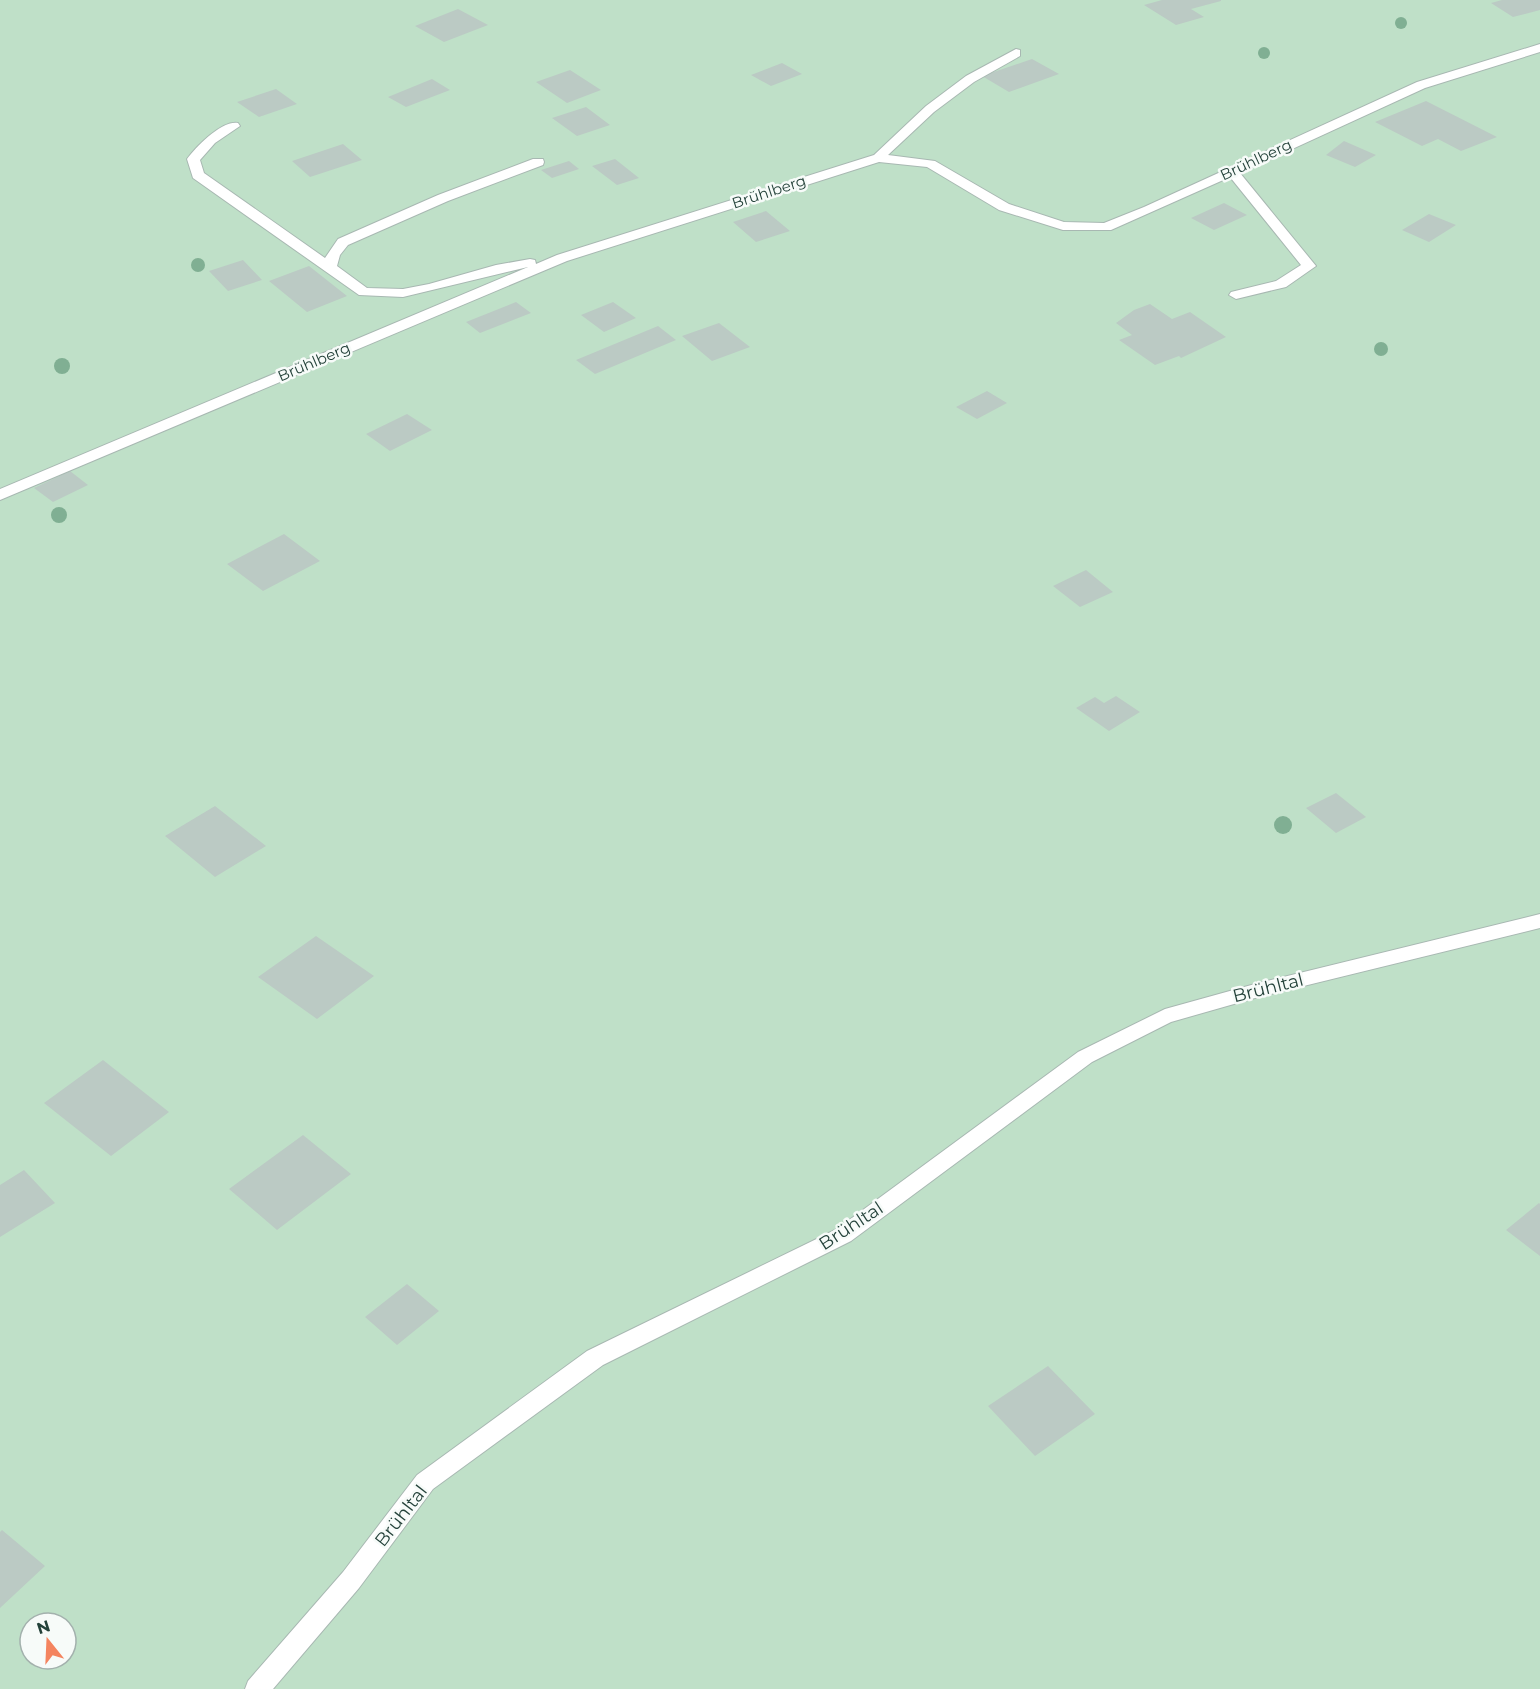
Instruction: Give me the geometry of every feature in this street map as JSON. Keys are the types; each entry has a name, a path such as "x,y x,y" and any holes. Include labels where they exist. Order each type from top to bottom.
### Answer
{"lane":[{"name":"Brühlberg","path":"0,495 562,258 878,158 930,164 1004,207 1063,226 1106,227 1149,210 1421,85 1540,48"},
{"path":"878,158 930,109 970,79 1016,53"},
{"path":"234,126 211,140 194,159 198,175 364,292 403,293 430,288 496,269 562,258"},
{"path":"329,269 333,255 343,242 443,198 538,162"},
{"path":"1232,171 1309,266 1281,284 1236,295"},
{"name":"Brühltal","path":"256,1689 351,1580 425,1482 595,1358 844,1235 1084,1057 1165,1016 1255,991 1540,921"}],"green space":[{"path":"0,0 1540,0 1540,1689 0,1689"}],"building":[{"path":"1162,0 1221,1 1191,9 1204,17 1176,25 1144,5"},
{"path":"1502,0 1540,0 1540,10 1513,17 1491,3"},
{"path":"458,9 488,25 444,42 415,26"},
{"path":"1032,59 1059,74 1009,92 982,76"},
{"path":"782,63 802,74 771,86 751,75"},
{"path":"570,70 601,90 567,103 536,82"},
{"path":"432,79 450,90 406,107 388,97"},
{"path":"276,89 297,104 259,117 237,102"},
{"path":"1426,101 1497,137 1461,151 1438,139 1422,146 1375,122"},
{"path":"586,107 610,125 577,136 552,118"},
{"path":"1344,141 1376,155 1355,167 1326,155"},
{"path":"343,144 362,160 310,177 292,161"},
{"path":"615,159 639,178 617,185 592,166"},
{"path":"569,161 579,169 552,178 541,170"},
{"path":"1224,203 1247,215 1214,230 1191,218"},
{"path":"766,211 790,231 756,242 733,222"},
{"path":"1429,214 1456,225 1429,242 1402,230"},
{"path":"243,260 262,280 228,291 209,271"},
{"path":"309,266 347,296 307,312 269,281"},
{"path":"516,302 531,313 480,333 466,322"},
{"path":"613,302 636,318 604,332 581,315"},
{"path":"1150,304 1172,319 1190,312 1226,337 1181,358 1179,356 1155,365 1119,340 1132,335 1116,323 1134,310"},
{"path":"719,323 750,347 712,361 682,336"},
{"path":"658,326 676,340 595,374 576,360"},
{"path":"987,391 1007,403 977,419 956,407"},
{"path":"407,414 432,430 390,451 366,434"},
{"path":"70,471 88,485 53,502 34,488"},
{"path":"284,534 320,561 263,591 227,564"},
{"path":"1086,570 1113,592 1080,607 1053,586"},
{"path":"1116,696 1140,712 1109,731 1076,708 1095,697 1104,703"},
{"path":"1336,793 1366,817 1336,833 1306,808"},
{"path":"215,806 266,846 215,877 165,836"},
{"path":"316,936 374,976 317,1019 258,977"},
{"path":"103,1060 169,1112 111,1156 44,1103"},
{"path":"303,1135 351,1174 277,1230 229,1189"},
{"path":"24,1170 55,1203 0,1237 0,1185"},
{"path":"1540,1204 1540,1256 1506,1230"},
{"path":"407,1284 439,1311 397,1345 365,1317"},
{"path":"1048,1366 1095,1414 1035,1456 988,1406"},
{"path":"2,1530 45,1566 0,1608 0,1532"}]}
